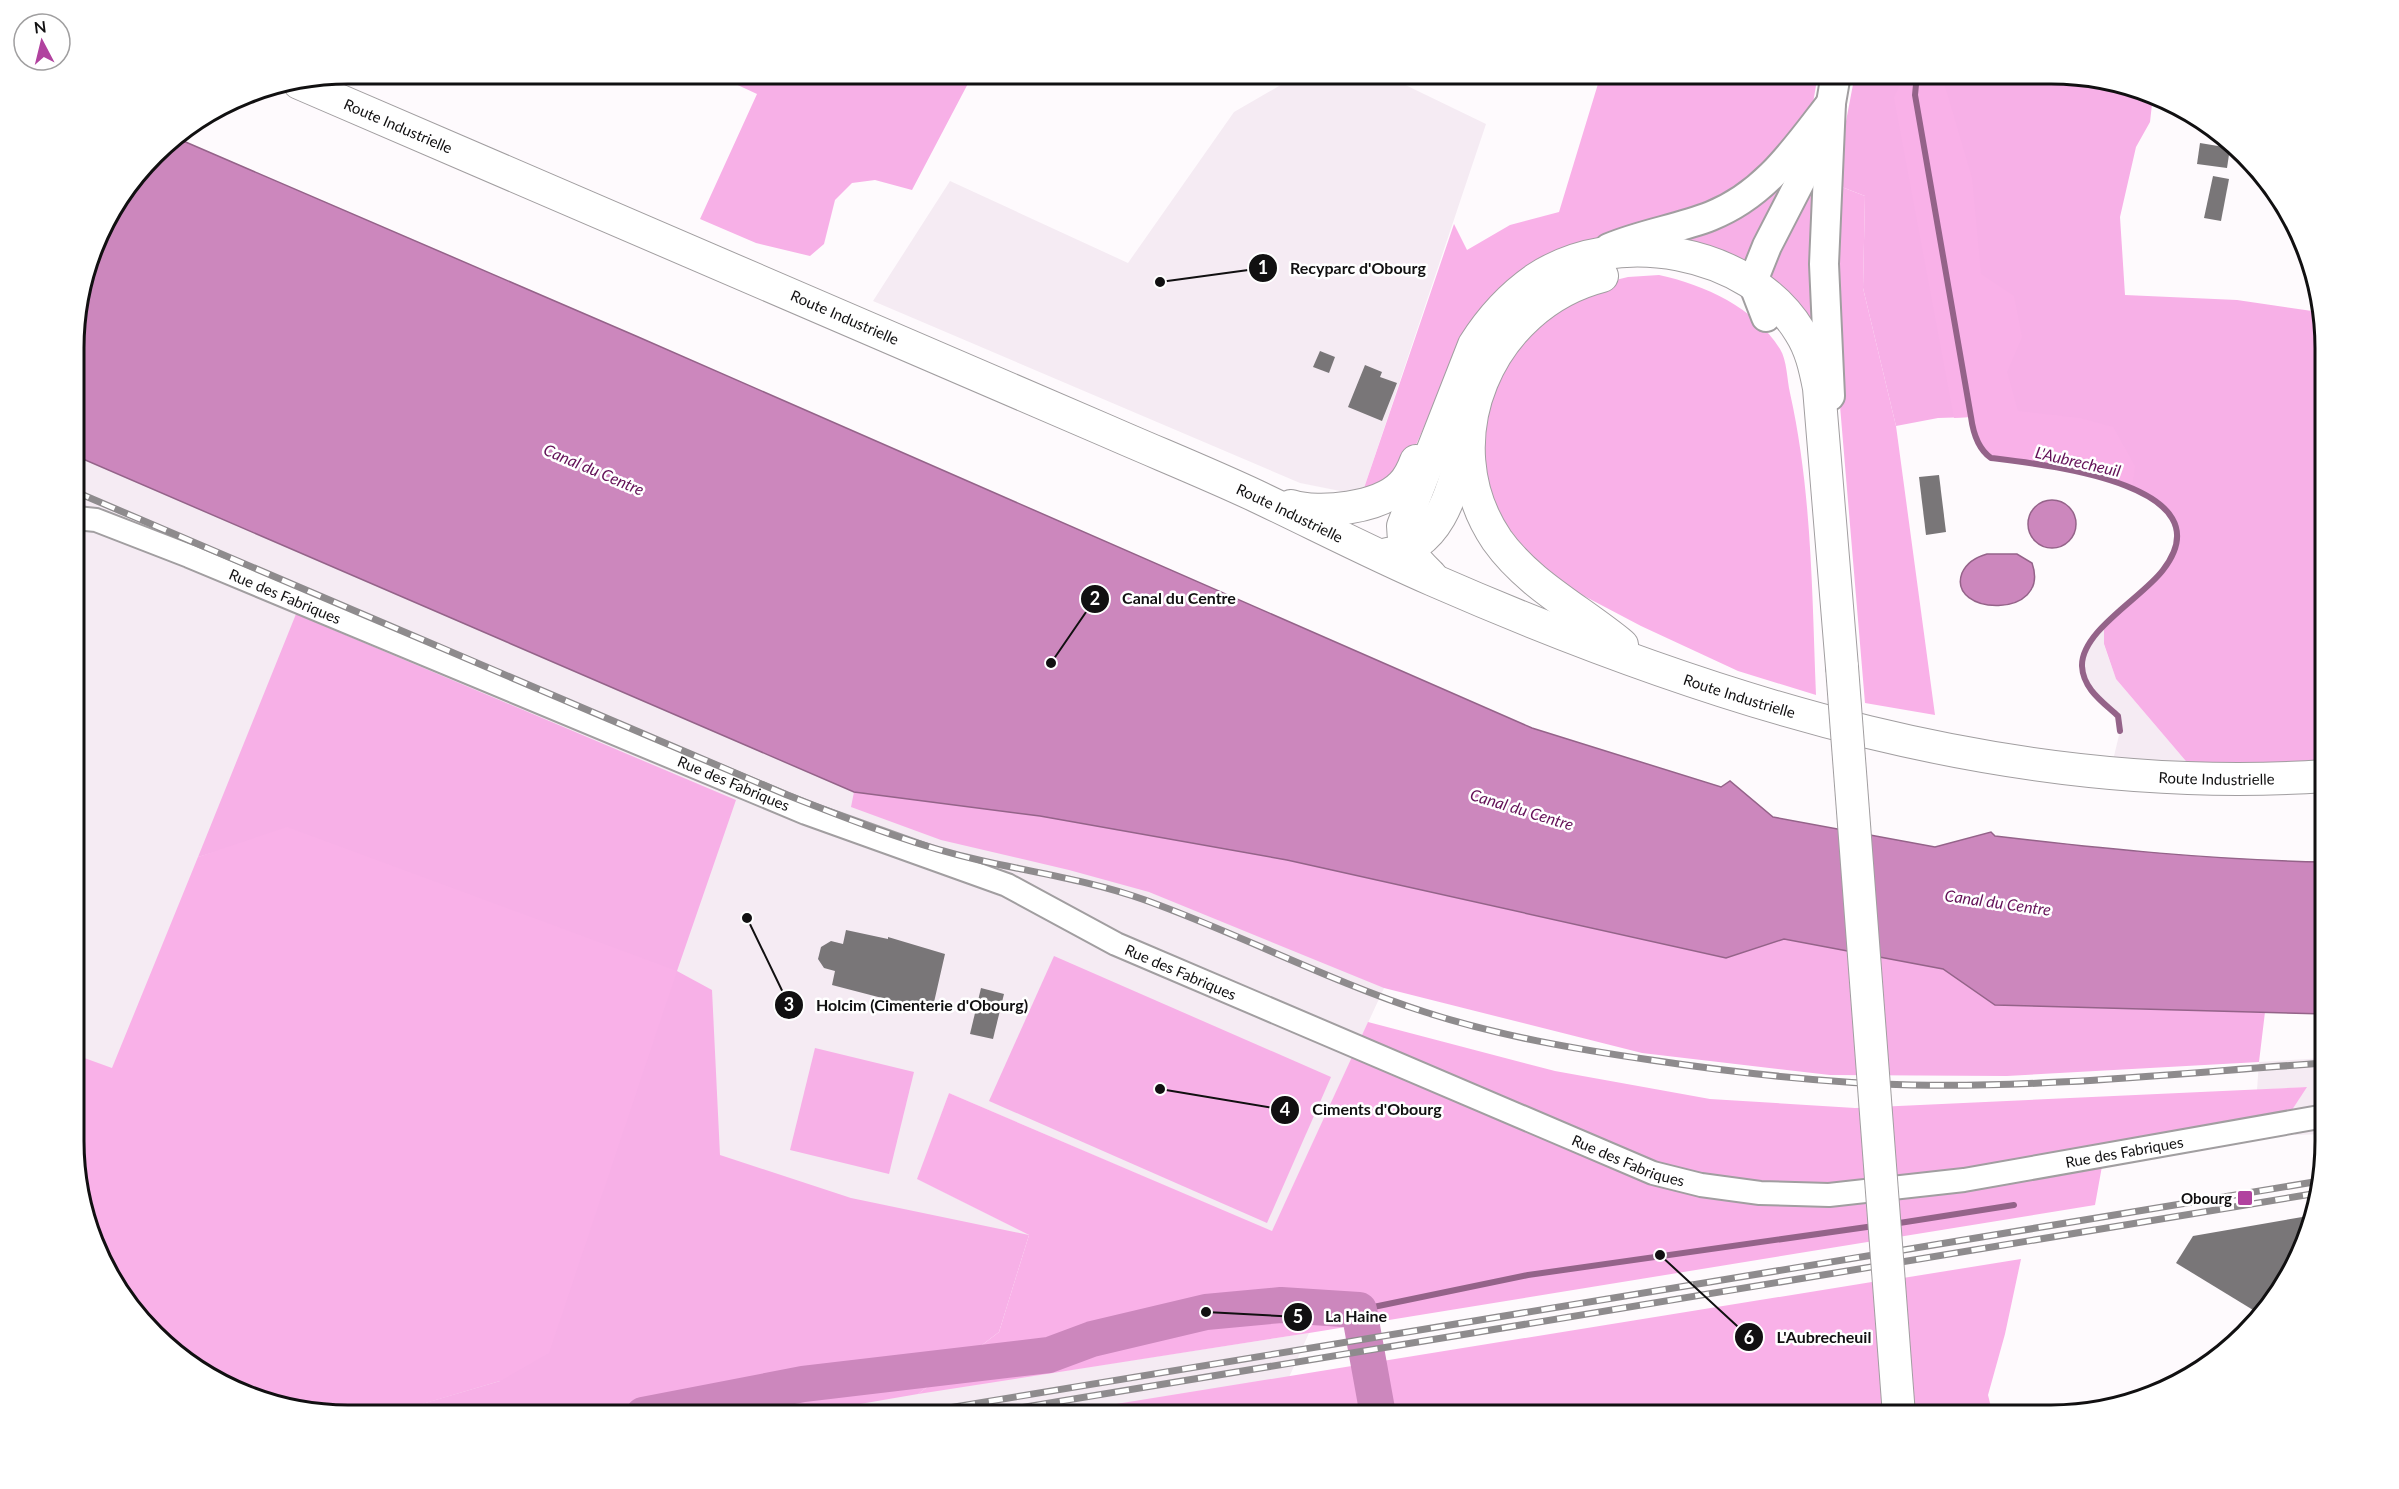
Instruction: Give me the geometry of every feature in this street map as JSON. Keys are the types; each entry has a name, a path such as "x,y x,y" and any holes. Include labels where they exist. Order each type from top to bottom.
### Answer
{"main road":[{"name":"Route Industrielle","path":"308,87 1392,552 1438,582 1651,667 1760,705 1895,740 2009,761 2110,773 2202,780 2315,776"},
{"path":"1251,493 1304,510 1364,504 1388,496 1402,485 1414,466 1474,345 1491,319 1510,299 1538,278 1583,259 1637,250 1671,253 1702,260 1729,271 1754,286 1786,312 1808,346 1819,388 1898,1405"},
{"path":"1392,552 1419,542 1436,524 1446,507 1468,433 1474,401 1484,378 1515,327 1533,310 1581,281 1640,270 1682,272 1711,282 1766,317 1788,348 1802,375 1826,464"},
{"path":"1392,552 1403,540 1406,513 1474,345"},
{"path":"1468,433 1475,490 1482,511 1499,542 1537,583 1651,667"}],"street":[{"path":"1830,517 1838,474 1831,407 1824,264 1831,103 1834,84"},
{"path":"1583,259 1621,243 1711,216 1738,203 1780,169 1831,103"},
{"path":"1766,317 1754,286 1755,276 1767,246 1801,180 1831,103"},
{"name":"Rue des Fabriques","path":"84,519 96,520 189,556 806,813 1006,885 1116,944 1653,1173 1701,1185 1760,1193 1829,1195 1964,1180 2315,1118"}],"shaded area":[{"path":"736,84 968,84 912,190 875,180 852,183 835,200 824,244 810,256 756,243 700,219 757,94"},
{"path":"1283,84 1403,84 1486,124 1363,491 1350,493 1300,483 873,301 950,181 1128,263 1234,112"},
{"path":"1598,84 1816,84 1813,103 1797,134 1757,180 1462,342 1407,465 1374,487 1363,491 1454,224 1467,250 1510,225 1559,212"},
{"path":"1853,84 2085,86 2119,93 2152,104 2150,122 2136,147 2120,217 2125,295 2237,300 2312,311 2315,348 2315,776 2202,780 2116,679 2104,644 2104,627 2157,579 2172,557 2177,541 2176,531 2171,516 2162,504 2112,481 2092,475 1991,458 1984,453 1970,417 1938,418 1896,426 1863,288 1865,196 1834,184"},
{"path":"1900,84 1944,84 1972,178 1981,274 2014,296 2022,337 2007,372 2018,411 2080,418 2113,427 2135,466 2132,488 2051,465 1991,458 1975,435 1971,417 1954,418 1894,98"},
{"path":"1797,160 1747,269 1674,244"},
{"path":"1815,165 1820,332 1768,280"},
{"path":"1834,184 1865,196 1863,288 1896,426 1935,715 1865,703 1831,299"},
{"path":"1659,275 1694,285 1727,300 1757,321 1782,354 1797,430 1807,505 1816,695 1738,671 1641,626 1529,567 1485,500 1480,407 1506,349 1599,284 1628,277"},
{"path":"84,459 854,792 1432,893 1384,988 1272,1232 949,1093 918,1179 1029,1235 919,1393 1309,1333 1277,1405 348,1405 314,1403 263,1391 231,1378 201,1360 161,1328 119,1273 98,1226 86,1175 84,1141"},
{"path":"296,614 736,800 677,971 712,990 720,1155 851,1198 1029,1235 999,1332 918,1394 854,1405 418,1405 500,1381 242,844 198,857"},
{"path":"2104,627 2104,645 2116,679 2202,780 2110,773 2120,731 2118,717 2088,688 2082,664 2088,643"},
{"path":"854,792 1040,816 1287,860 1726,958 1784,939 1943,969 1995,1005 2265,1012 2259,1062 2007,1076 1830,1075 1642,1053 1384,988 1149,892 1069,870 941,840 851,807"},
{"path":"287,827 677,971 549,1353 500,1381 419,1405 314,1403 263,1391 216,1370 161,1328 129,1288 104,1242 89,1192 84,1141 84,1058 112,1068 198,857"},
{"path":"1054,956 1331,1077 1267,1223 989,1101"},
{"path":"1368,1022 1555,1071 1710,1099 1855,1108 2307,1087 2292,1110 2106,1144 2095,1205 918,1394 999,1332 1029,1235 917,1179 949,1093 1272,1231"},
{"path":"815,1048 914,1072 889,1174 790,1150"},
{"path":"2315,1059 2315,1134 2295,1135 2292,1110 2306,1087 2257,1090 2259,1062"},
{"path":"2021,1259 2005,1334 1988,1395 1990,1405 1912,1405 1903,1278"},
{"path":"1878,1281 1887,1405 1110,1405"}],"water":[{"path":"184,141 636,336 1532,728 1721,787 1730,781 1773,817 1935,847 1991,832 1995,836 2160,853 2315,862 2315,1014 1995,1005 1943,969 1784,939 1726,958 1287,860 1040,816 854,792 84,459 84,348 86,314 93,280 104,247 119,216 161,161"},
{"path":"2047,500 2057,500 2072,510 2076,524 2075,533 2066,544 2057,548 2047,548 2032,538 2028,529 2028,519 2038,504"},
{"path":"1987,554 2017,554 2032,563 2034,582 2027,595 2014,603 1999,606 1982,604 1969,598 1961,587 1962,573 1972,560"}],"building":[{"path":"2200,143 2221,146 2229,154 2227,168 2197,164"},
{"path":"2213,176 2229,179 2221,221 2204,218"},
{"path":"1320,351 1335,357 1329,373 1313,367"},
{"path":"1365,365 1382,372 1380,377 1397,383 1382,421 1348,407"},
{"path":"1939,475 1946,532 1926,535 1919,477"},
{"path":"846,930 888,939 888,937 945,954 932,1011 832,985 835,971 824,968 818,959 821,947 831,941 843,944"},
{"path":"981,988 1004,994 993,1039 970,1034"},
{"path":"2304,1217 2280,1273 2253,1310 2176,1263 2193,1236"}],"waterway":[{"name":"L'Aubrecheuil","path":"1916,84 1915,95 1972,423 1979,445 1991,458 2084,473 2120,484 2151,498 2171,517 2177,540 2163,570 2102,627 2084,653 2082,666 2086,682 2118,716 2120,731"},
{"name":"L'Aubrecheuil","path":"1893,1224 2014,1205"},
{"name":"L'Aubrecheuil","path":"1359,1310 1528,1275 1874,1226"},
{"path":"695,1405 803,1384 1049,1355 1092,1339 1206,1312 1281,1305 1359,1310 1376,1405"}],"railway":[{"path":"84,495 835,814 958,855 1085,882 1125,893 1215,927 1389,1000 1453,1021 1509,1035 1623,1056 1781,1077 1879,1084 1963,1085 2066,1082 2315,1064"},
{"path":"966,1405 2312,1182"},
{"path":"1037,1405 2309,1194"}],"place":[{"name":"Recyparc d'Obourg","path":"1160,282"},
{"name":"Canal du Centre","path":"1051,663"},
{"name":"Holcim (Cimenterie d'Obourg)","path":"747,918"},
{"name":"Ciments d'Obourg","path":"1160,1089"},
{"name":"Obourg","path":"2245,1198"},
{"name":"L'Aubrecheuil","path":"1660,1255"},
{"name":"La Haine","path":"1206,1312"}]}
